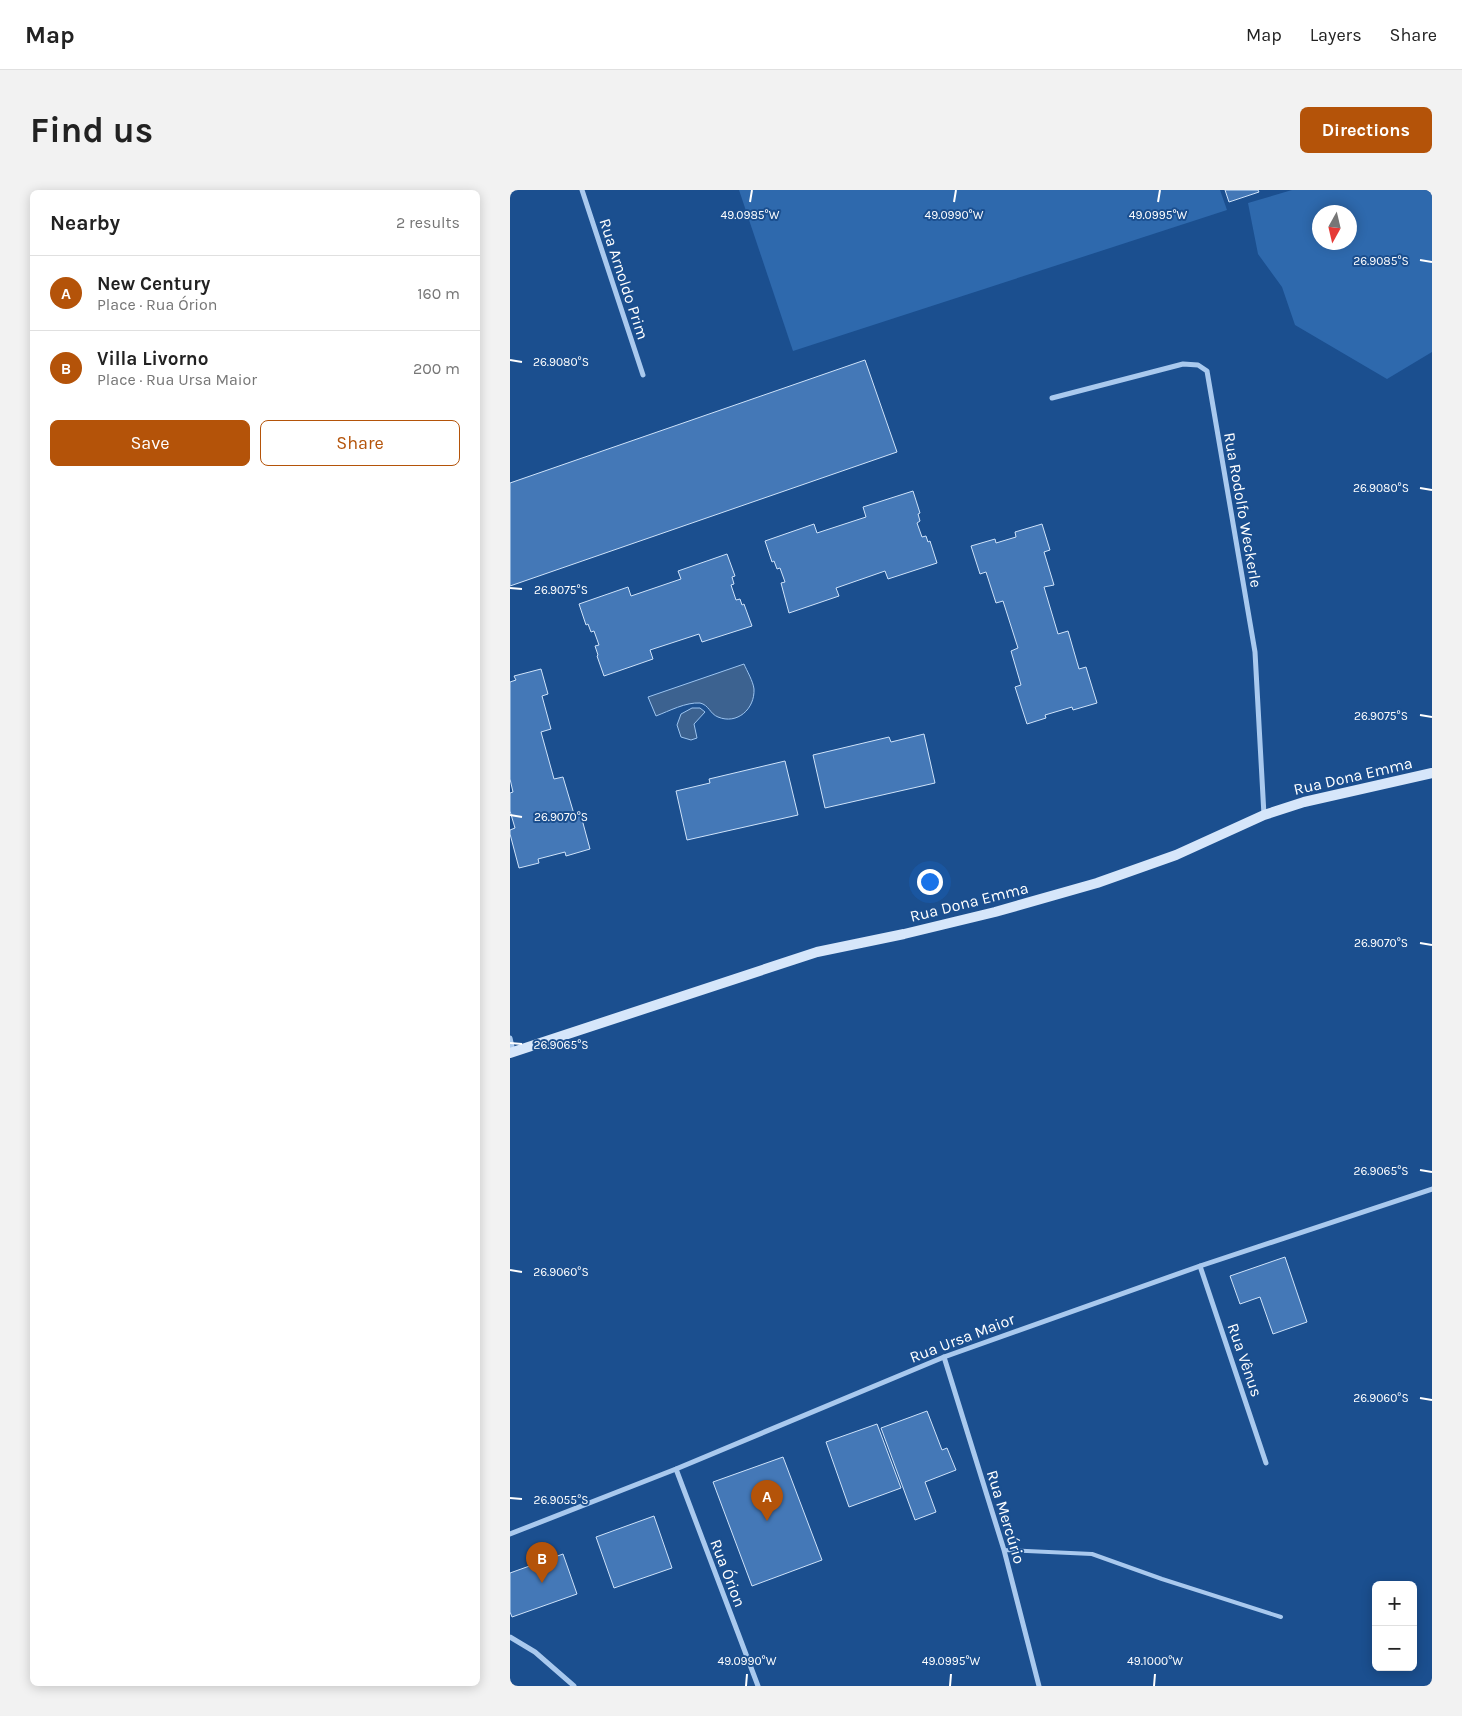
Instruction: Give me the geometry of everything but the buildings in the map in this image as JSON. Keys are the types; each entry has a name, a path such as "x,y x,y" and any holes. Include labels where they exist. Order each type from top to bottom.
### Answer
{"street":[{"name":"Rua Arnoldo Prim","path":"582,190 643,376"},
{"name":"Rua Rodolfo Weckerle","path":"1052,398 1183,364 1198,365 1207,371 1255,652 1264,815"},
{"name":"Rua Dona Emma","path":"512,1052 817,952 996,912 1097,882 1176,855 1264,815 1304,802 1432,773"},
{"path":"510,1038 512,1052"},
{"name":"Rua Ursa Maior","path":"510,1534 676,1469 944,1357 1200,1266 1432,1189"},
{"name":"Rua Vênus","path":"1200,1266 1266,1463"},
{"name":"Rua Mercúrio","path":"944,1357 1004,1550 1039,1686"},
{"name":"Rua Órion","path":"676,1469 758,1686"},
{"path":"510,1637 535,1652 574,1686"}],"lane":[{"path":"1004,1550 1092,1554 1162,1579 1281,1617"}],"shaded area":[{"path":"739,190 1220,190 1227,210 793,351"},
{"path":"1292,190 1432,190 1432,352 1387,379 1295,325 1282,287 1258,254 1248,203"},
{"path":"744,664 751,679 754,696 744,714 732,719 725,719 713,714 700,703 695,703 683,705 656,716 648,697"},
{"path":"692,708 700,708 705,712 694,724 697,738 691,740 681,737 677,725 681,714"}],"place":[{"name":"New Century","path":"767,1521"},
{"name":"Villa Livorno","path":"542,1583"}]}
